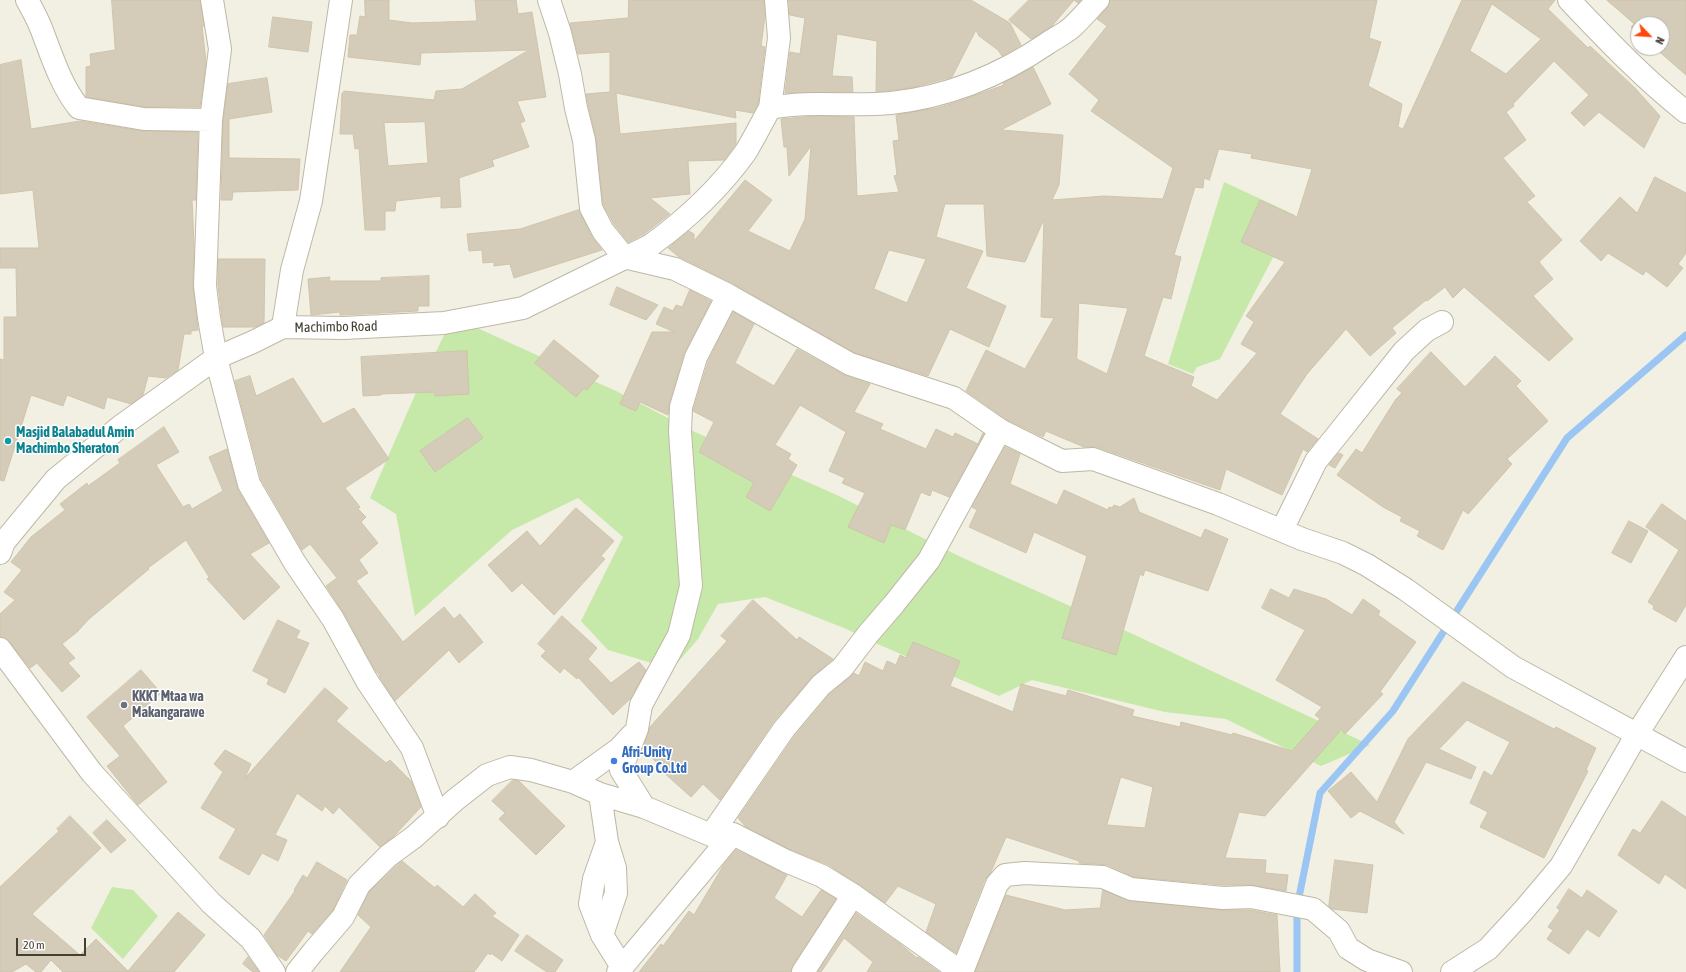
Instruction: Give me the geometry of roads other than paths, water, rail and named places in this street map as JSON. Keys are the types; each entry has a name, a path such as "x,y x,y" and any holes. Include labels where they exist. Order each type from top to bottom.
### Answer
{"street":[{"path":"27,0 40,26 55,68 69,95 79,108 144,119 211,120"},
{"path":"212,0 220,49 211,120 205,286 216,358 250,484 295,563 333,619 367,681 412,748 438,816"},
{"path":"283,327 292,270 312,201 341,0"},
{"path":"549,0 560,33 584,140 591,208 603,231 624,257 674,269 728,295 850,364 954,398 1000,430 1062,461 1093,459 1218,504 1302,539 1343,553 1367,565 1405,590 1512,668 1686,761"},
{"path":"776,0 779,38 770,108 830,103 891,103 927,97 953,90 977,82 1029,56 1070,29 1098,0"},
{"path":"1569,0 1665,95 1686,112"},
{"name":"Machimbo Road","path":"1,545 56,479 120,426 216,358 283,327 343,328 444,323 523,308 651,245 705,201 745,153 770,108"},
{"path":"644,807 621,770 637,729 641,705 679,635 691,586 680,432 681,407 696,357 728,295"},
{"path":"1282,530 1316,461 1404,351 1427,330 1442,322"},
{"path":"711,835 784,729 821,685 842,668 928,560 1000,430"},
{"path":"0,649 92,773 211,903 251,939 274,972"},
{"path":"1452,972 1488,949 1561,866 1637,734 1686,657"},
{"path":"574,782 619,749 637,729"},
{"path":"298,972 343,917 359,885 388,856 414,837 455,800 487,776 510,767 531,770 574,782 600,794 644,807 711,835 733,834 786,861 822,876 853,895 961,972 996,884 1006,875 1025,873 1103,877 1131,889 1222,898 1251,897 1313,909 1339,931 1348,948 1367,960 1401,972"},
{"path":"600,794 607,842 615,868 616,893 602,935 620,970 733,834"},
{"path":"804,972 853,895"}],"waterway":[{"path":"1297,972 1297,907 1320,793 1393,711 1567,438 1686,335"}],"place":[{"name":"Masjid Balabadul Amin Machimbo Sheraton","path":"8,441"},
{"name":"KKKT Mtaa wa Makangarawe","path":"124,705"},
{"name":"Afri-Unity Group Co.Ltd","path":"614,761"}]}
